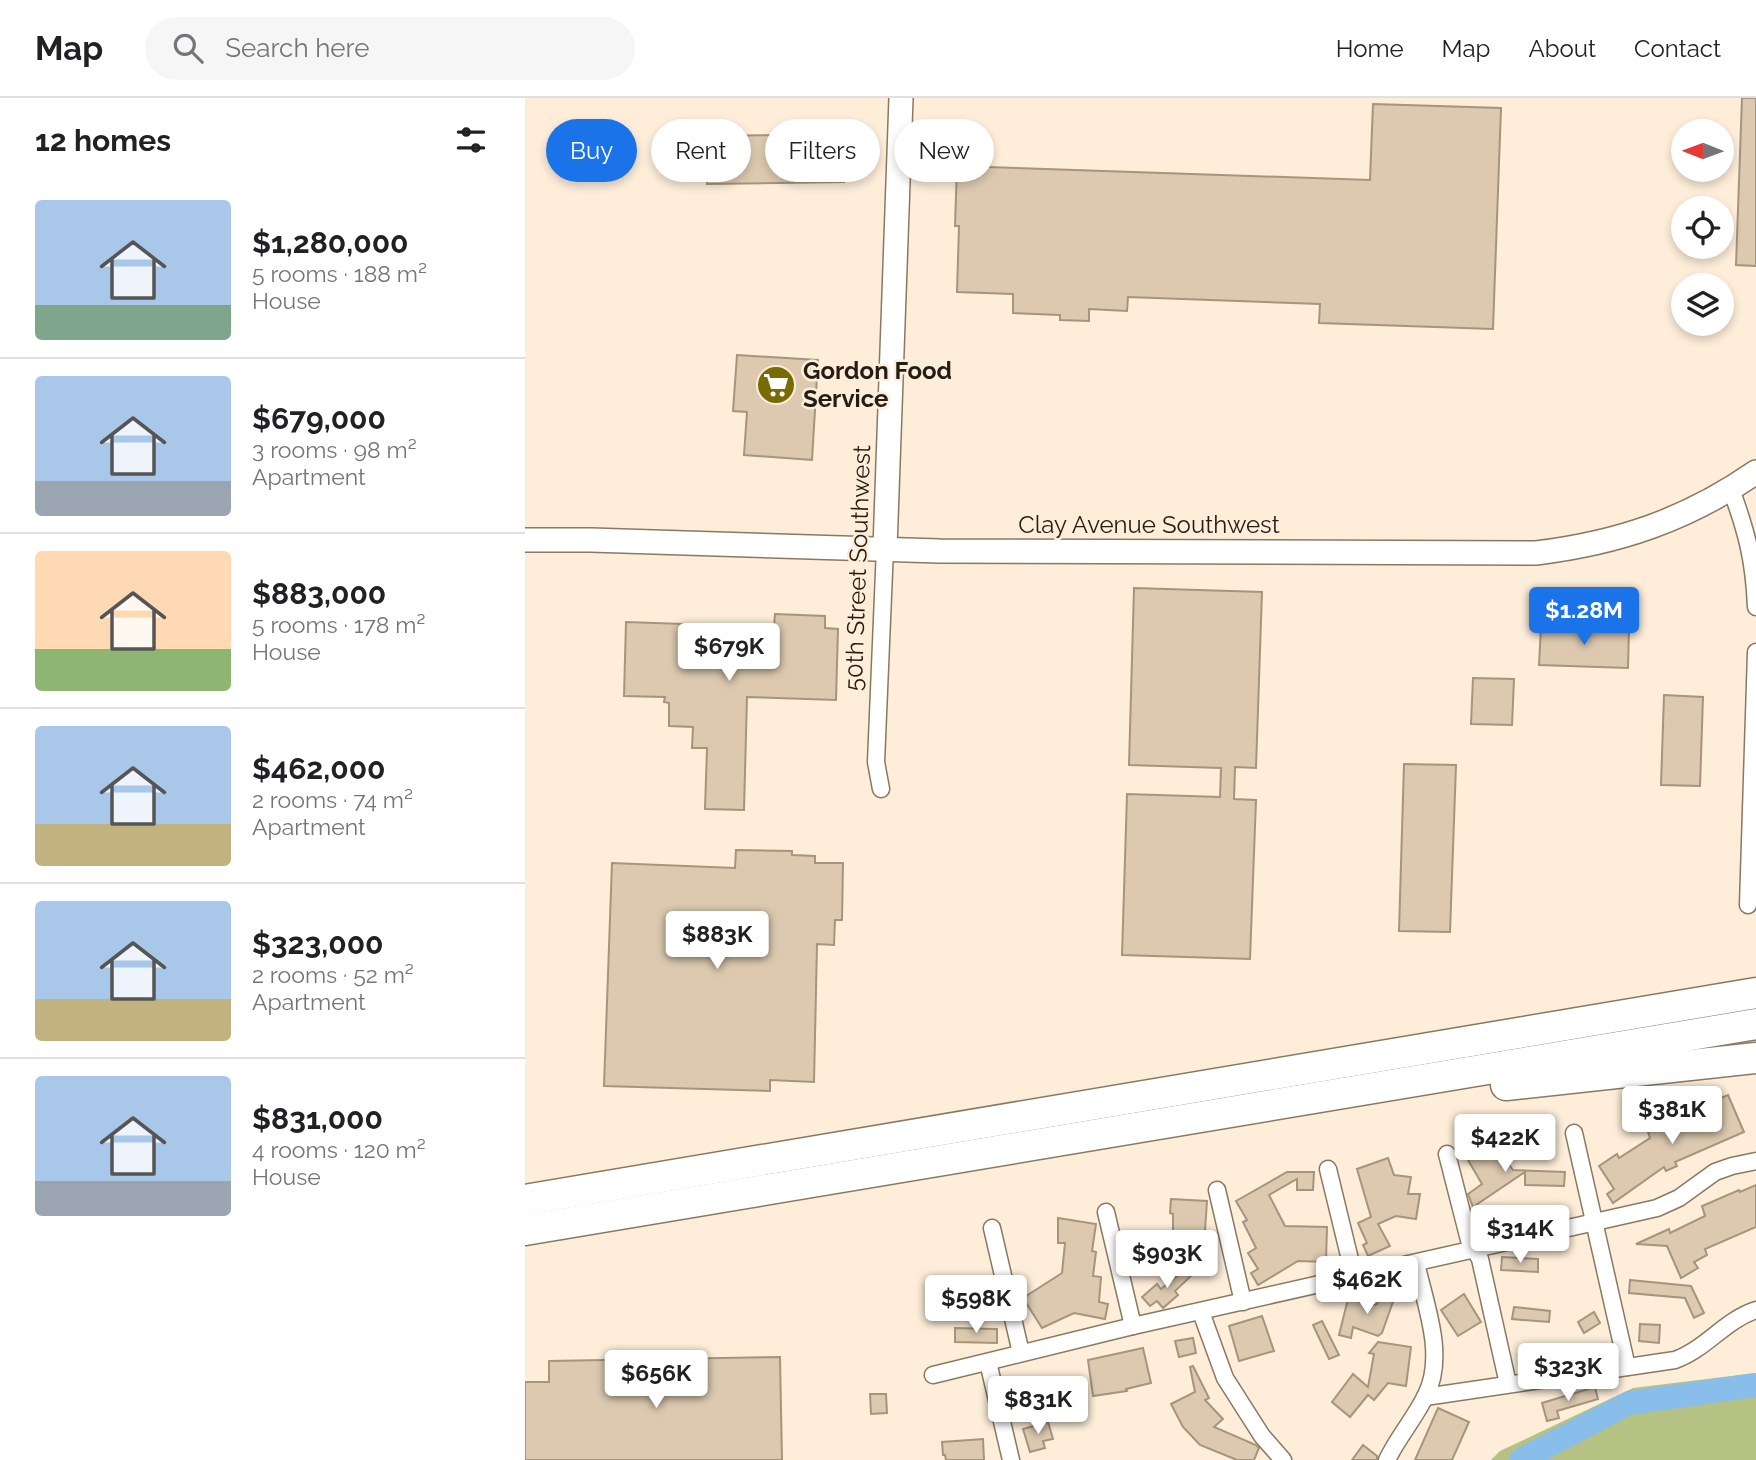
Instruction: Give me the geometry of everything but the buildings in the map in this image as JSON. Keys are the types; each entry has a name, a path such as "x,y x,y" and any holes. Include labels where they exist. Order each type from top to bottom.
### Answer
{"highway":[{"path":"1434,1047 1635,999 1756,976"},
{"path":"525,1200 1756,993"},
{"path":"525,1230 1756,1024"},
{"path":"1238,1111 1756,1058"}],"street":[{"name":"50th Street Southwest","path":"881,789 876,762 901,98"},
{"name":"Clay Avenue Southwest","path":"525,540 885,548 1535,553 1582,547 1633,535 1694,509 1756,472"},
{"path":"1731,489 1747,534 1753,561 1756,607"},
{"path":"1748,905 1756,652"},
{"path":"1574,1133 1627,1367"},
{"path":"1447,1154 1469,1240 1480,1259 1508,1384"},
{"path":"933,1375 1133,1326 1657,1208 1679,1198 1715,1172 1756,1161"},
{"path":"1328,1169 1354,1276"},
{"path":"1217,1190 1243,1302"},
{"path":"1106,1212 1133,1326"},
{"path":"992,1228 1021,1353"},
{"path":"1387,1460 1425,1397 1434,1370 1435,1351 1416,1263"},
{"path":"1425,1397 1681,1357 1699,1348 1737,1318 1756,1310"},
{"path":"1201,1312 1225,1378 1250,1419 1280,1459"},
{"path":"988,1362 1011,1460"}],"green space":[{"path":"1756,1373 1756,1460 1491,1460 1500,1451 1633,1388"}],"waterway":[{"path":"1521,1460 1629,1403 1756,1385"}],"place":[{"name":"Gordon Food Service","path":"776,385"}]}
